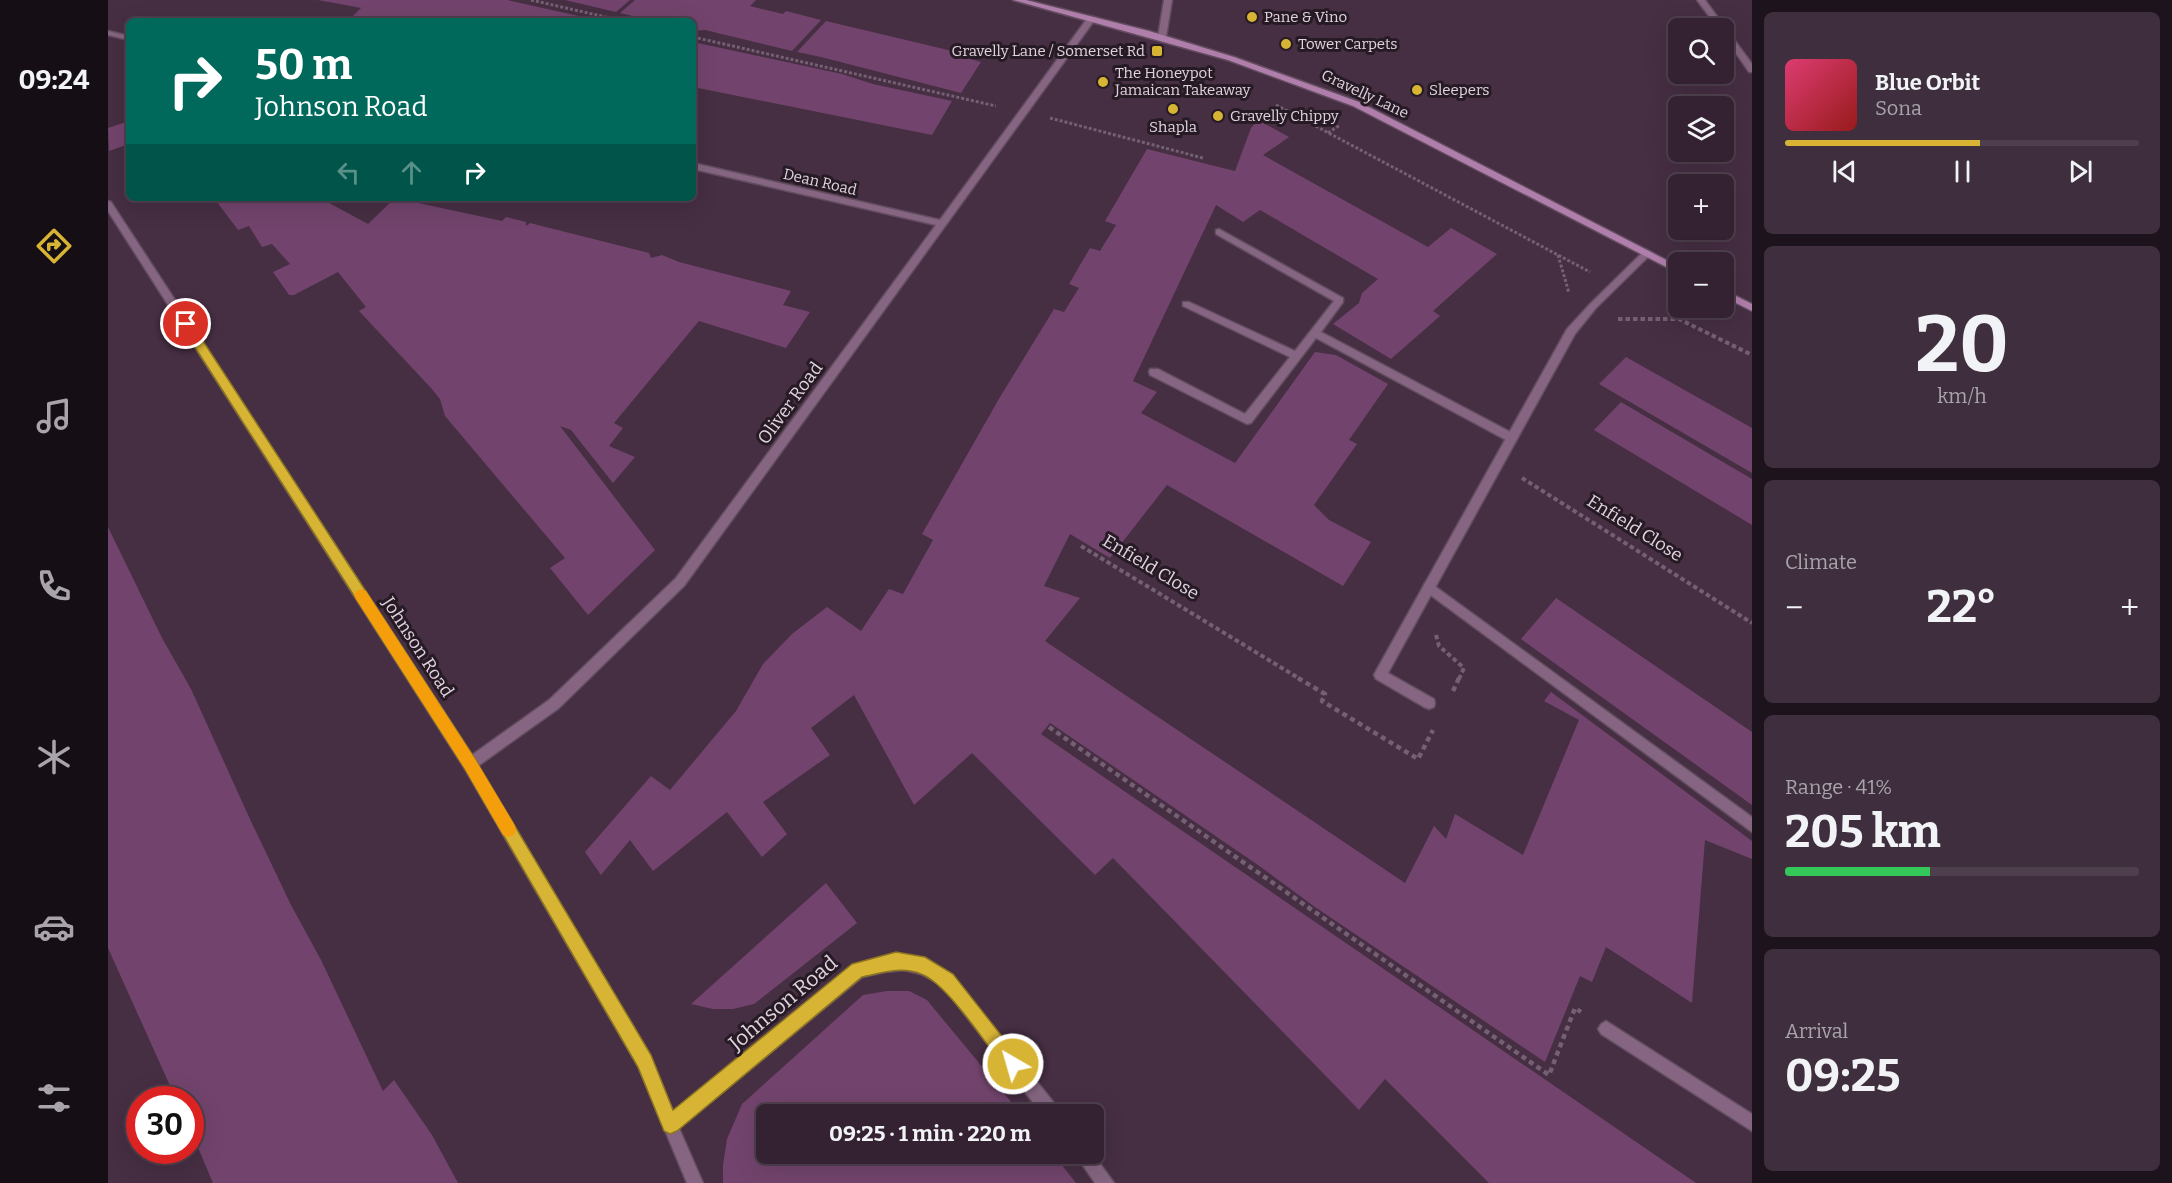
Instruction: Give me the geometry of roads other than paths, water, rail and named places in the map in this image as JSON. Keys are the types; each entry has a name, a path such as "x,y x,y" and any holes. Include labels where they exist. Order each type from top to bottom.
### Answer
{"main road":[{"name":"Gravelly Lane","path":"1017,0 1162,38 1307,83 1356,104 1668,265"},
{"path":"1734,298 1752,308"}],"street":[{"path":"1162,38 1168,0"},
{"path":"1701,0 1714,18"},
{"name":"Oliver Road","path":"470,764 554,704 680,582 1092,18"},
{"path":"108,33 126,37"},
{"path":"1734,45 1752,70"},
{"name":"Dean Road","path":"696,167 941,223"},
{"name":"Johnson Road","path":"108,204 470,764 644,1061 695,1183"},
{"path":"1154,372 1247,420 1340,300 1219,232"},
{"path":"1429,703 1380,675 1571,332 1593,306 1647,253"},
{"path":"1186,304 1296,356"},
{"path":"1314,333 1512,438"},
{"path":"1430,587 1752,825"},
{"name":"Johnson Road","path":"670,1125 858,970 896,961 925,966 947,980 1044,1104"},
{"path":"1606,1029 1752,1123"},
{"path":"1091,1164 1106,1183"}],"place":[{"name":"Pane & Vino","path":"1252,17"},
{"name":"Tower Carpets","path":"1286,44"},
{"name":"Gravelly Lane / Somerset Rd","path":"1157,51"},
{"name":"The Honeypot Jamaican Takeaway","path":"1103,82"},
{"name":"Sleepers","path":"1417,90"},
{"name":"Shapla","path":"1173,109"},
{"name":"Gravelly Chippy","path":"1218,116"}]}
